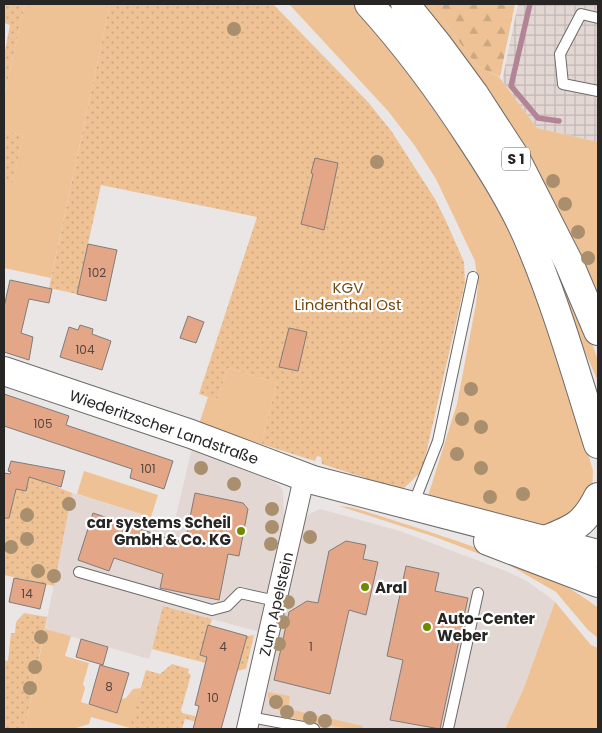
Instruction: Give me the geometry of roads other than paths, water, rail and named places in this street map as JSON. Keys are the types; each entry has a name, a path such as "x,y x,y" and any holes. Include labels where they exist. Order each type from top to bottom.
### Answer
{"street":[{"name":"S 1","path":"369,4 417,61 452,109 492,170 526,234 561,328 598,444"},
{"name":"S 1","path":"404,4 438,45 474,94 515,157 569,263 598,332"},
{"name":"Wiederitzscher Landstraße","path":"4,371 192,434 314,481 366,504 484,540 598,583"},
{"name":"Wiederitzscher Landstraße","path":"314,481 598,554"},
{"name":"Zum Apelstein","path":"248,723 276,601 314,481"},
{"path":"545,540 581,524 598,497"}],"lane":[{"path":"598,18 582,14 560,54 563,84 598,91"},
{"path":"413,506 438,441 473,276"},
{"path":"79,572 212,610 226,606 240,593 276,601"},
{"path":"448,729 478,592"},
{"path":"248,723 314,729"}],"waterway":[{"path":"530,4 511,86 538,118 559,121"}],"place":[{"name":"car systems Scheil GmbH & Co. KG","path":"241,531"},
{"name":"Aral","path":"365,587"},
{"name":"Auto-Center Weber","path":"427,627"}],"park label":[{"name":"KGV Lindenthal Ost","path":"348,296"}]}
